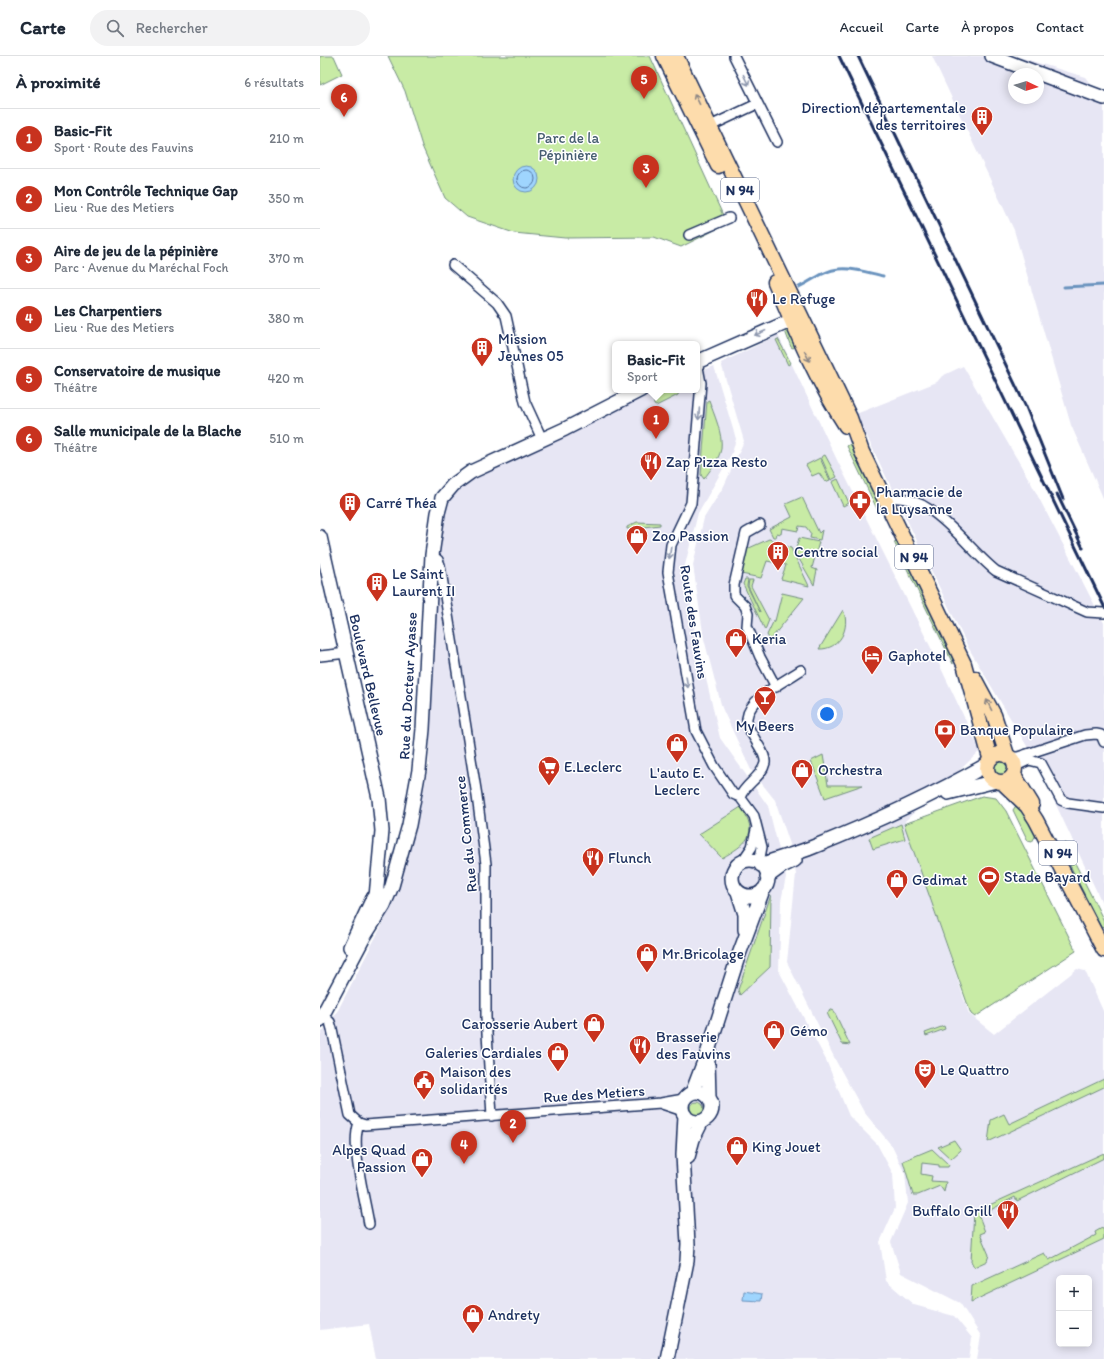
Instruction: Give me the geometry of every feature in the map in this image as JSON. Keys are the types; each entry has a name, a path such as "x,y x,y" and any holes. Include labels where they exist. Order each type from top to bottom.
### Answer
{"main road":[{"name":"N 94","path":"664,56 705,128 805,323 850,418 862,452"},
{"name":"N 94","path":"676,56 705,128 772,275 790,321 828,398 862,452 964,664 981,690 994,715 1008,769 1104,950"},
{"name":"N 94","path":"964,664 989,761"},
{"path":"998,754 1008,769 988,774 989,761 998,754"}],"street":[{"path":"734,56 777,142"},
{"path":"992,56 1085,89 1104,98"},
{"path":"705,128 757,104"},
{"path":"689,234 729,218"},
{"path":"452,265 497,303 506,316 525,402 542,439"},
{"path":"700,360 790,321 797,320 805,323"},
{"name":"Route des Fauvins","path":"700,360 701,383 691,503 671,545 668,572 696,731 714,766 734,794 740,797 754,816 762,847 760,864"},
{"name":"Rue du Docteur Ayasse","path":"321,1013 384,905 392,886 409,824 419,770 423,729 432,556 440,504 453,485 470,472 542,439 635,393"},
{"path":"885,499 891,497 906,499 932,511 985,563 996,570 1079,609 1093,613 1104,613"},
{"path":"760,525 746,533 734,585 734,595 745,606 748,614 747,626 760,657 776,687"},
{"name":"Boulevard Bellevue","path":"320,537 380,804 382,831 374,921"},
{"name":"Rue du Commerce","path":"432,556 438,560 440,565 477,796 486,864 486,1017 492,1116"},
{"path":"320,656 347,653"},
{"path":"740,797 746,786 758,775 764,765 765,760 748,726 747,718 752,705 801,670"},
{"path":"1008,769 1018,757 1085,735 1101,735 1104,742"},
{"path":"903,808 966,787 1029,760 1041,763 1061,800 1068,803 1104,808"},
{"path":"741,862 748,860 760,864 781,862 796,856 903,808 952,784 989,761"},
{"path":"744,940 745,914 738,892 732,883 732,876 736,866 741,862 755,841 757,825"},
{"path":"668,1359 687,1255 684,1155 686,1105 708,1051 744,940 767,877 781,862"},
{"path":"760,864 767,877"},
{"path":"369,1224 356,1144 356,1130 359,1123 350,1115 332,1029 321,1013 376,893 392,886"},
{"path":"738,892 751,896 763,890"},
{"path":"685,1172 690,1149 702,1121 710,1114 712,1109 709,1098 708,1051"},
{"path":"686,1105 701,1092 709,1098"},
{"name":"Rue des Metiers","path":"359,1123 372,1125 660,1103 686,1105"},
{"path":"686,1105 692,1121 702,1121"}],"shaded area":[{"path":"932,56 1015,56 1085,77 1104,101 1104,500 1071,425 1014,230"},
{"path":"778,335 837,460 940,666 980,751 905,821 969,1014 994,1034 1077,969 1085,971 1104,1013 1104,1359 977,1359 981,1336 960,1303 901,1273 891,1242 908,1203 905,1174 892,1146 864,1112 837,1063 787,962 796,874 790,844 775,800 751,770 722,708 704,639 693,565 704,518 724,486 744,441 721,363"},
{"path":"714,366 736,439 732,453 698,513 685,565 694,628 720,738 768,806 786,877 781,901 779,971 826,1060 849,1116 877,1144 893,1174 895,1208 880,1242 886,1281 914,1305 954,1316 972,1338 969,1359 376,1359 369,1324 320,1330 320,1035 338,1010 394,902 413,839 429,765 435,594 444,513 450,499 467,483 650,393 700,393 700,372"},
{"path":"963,366 1031,483 1104,623 1104,907 1034,758 968,647 856,414 937,382 942,376"}],"green space":[{"path":"320,56 334,56 342,74 320,85"},
{"name":"Parc de la Pépinière","path":"388,56 650,56 727,224 681,247 654,237 565,238 514,233 467,217 445,198 422,146 405,91"},
{"path":"789,330 799,345 793,348 791,347 785,331"},
{"path":"778,339 791,363 788,365 776,340"},
{"path":"661,393 678,393 678,395 656,406 654,405 654,396"},
{"path":"709,400 721,437 721,449 716,461 704,479 701,475 707,401"},
{"path":"852,443 883,509 878,511 847,446"},
{"path":"825,455 837,477 831,480 821,457"},
{"path":"820,458 830,480 825,482 819,473 812,476 806,465"},
{"path":"838,479 849,503 843,506 832,482"},
{"path":"802,497 819,533 822,530 820,540 810,538 811,534 806,527 799,526 798,531 782,528 781,534 777,533 776,537 773,537 769,529 792,517 786,504"},
{"path":"637,522 660,523 660,525 627,529 627,527"},
{"path":"799,538 819,542 812,568 817,570 814,585 795,552"},
{"path":"769,539 775,541 775,544 791,548 809,586 781,579 786,565 767,561 761,578 741,574 747,549"},
{"path":"898,541 952,654 953,664 894,542"},
{"path":"745,579 748,579 747,586 760,612 748,586 749,580 753,580 751,586 769,620 765,630 743,584"},
{"path":"782,593 804,598 770,640 767,635 774,620 775,621"},
{"path":"843,610 846,623 842,636 833,646 819,649"},
{"path":"823,755 828,785 863,785 825,798 811,761"},
{"path":"1001,759 1007,762 1010,768 1007,774 1001,777 995,774 992,768 995,762"},
{"name":"Stade Bayard","path":"982,796 996,798 1006,811 1076,951 975,1017 971,1014 904,824"},
{"path":"1017,804 1020,804 1037,833 1032,842 1028,841 1013,810"},
{"path":"741,807 747,817 749,825 750,832 748,838 738,848 722,858 699,834"},
{"path":"901,824 905,839 873,849 869,838"},
{"path":"1065,843 1104,921 1104,927 1101,928 1060,845"},
{"path":"771,895 770,967 740,995 738,990"},
{"path":"833,1009 850,1045 842,1044 827,1013"},
{"path":"944,1026 945,1029 926,1036 925,1033"},
{"path":"1104,1079 1104,1087 988,1142 991,1120 1004,1114 1009,1124"},
{"path":"694,1102 700,1102 704,1106 704,1112 700,1116 694,1116 690,1112 690,1106"},
{"path":"954,1140 961,1150 951,1159 938,1147"},
{"path":"932,1149 949,1165 948,1167 939,1167 939,1165 922,1163 921,1174 932,1176 931,1181 946,1182 944,1192 940,1186 918,1195 913,1195 903,1161"},
{"path":"1104,1153 1104,1158 1017,1201 1015,1197 979,1216 985,1232 980,1234 989,1255 987,1261 974,1267 971,1261 974,1212"},
{"path":"1102,1228 1104,1231 1104,1239 971,1302 972,1286 1044,1253 1049,1260 1096,1235 1095,1232"}],"water":[{"path":"526,166 535,170 539,179 535,188 526,192 517,188 513,179 517,170"},
{"path":"744,1291 762,1294 761,1301 743,1300"}],"waterway":[{"path":"799,287 823,274 839,269 855,270 883,276"},
{"path":"1064,287 1104,285"}],"railway":[{"path":"839,56 1104,606"},
{"path":"858,56 1026,407 1063,499"},
{"path":"1057,494 1083,548"}],"place":[{"name":"Conservatoire de musique","path":"644,99"},
{"name":"Salle municipale de la Blache","path":"344,117"},
{"name":"Direction départementale des territoires","path":"982,136"},
{"name":"Aire de jeu de la pépinière","path":"646,188"},
{"name":"Le Refuge","path":"757,318"},
{"name":"Mission Jeunes 05","path":"482,368"},
{"name":"Basic-Fit","path":"656,439"},
{"name":"Zap Pizza Resto","path":"651,482"},
{"name":"Pharmacie de la Luysanne","path":"860,520"},
{"name":"Carré Théa","path":"350,522"},
{"name":"Zoo Passion","path":"637,556"},
{"name":"Centre social","path":"778,572"},
{"name":"Le Saint Laurent II","path":"377,602"},
{"name":"Keria","path":"736,658"},
{"name":"Gaphotel","path":"872,676"},
{"name":"My Beers","path":"765,716"},
{"name":"Banque Populaire","path":"945,750"},
{"name":"L'auto E. Leclerc","path":"677,764"},
{"name":"E.Leclerc","path":"549,786"},
{"name":"Orchestra","path":"802,790"},
{"name":"Flunch","path":"593,878"},
{"name":"Stade Bayard","path":"989,896"},
{"name":"Gedimat","path":"897,900"},
{"name":"Mr.Bricolage","path":"647,974"},
{"name":"Carosserie Aubert","path":"594,1044"},
{"name":"Gémo","path":"774,1050"},
{"name":"Brasserie des Fauvins","path":"640,1066"},
{"name":"Galeries Cardiales","path":"558,1072"},
{"name":"Le Quattro","path":"925,1090"},
{"name":"Maison des solidarités","path":"424,1100"},
{"name":"Mon Contrôle Technique Gap","path":"513,1143"},
{"name":"Les Charpentiers","path":"464,1164"},
{"name":"King Jouet","path":"737,1166"},
{"name":"Alpes Quad Passion","path":"422,1178"},
{"name":"Buffalo Grill","path":"1008,1230"},
{"name":"Andrety","path":"473,1334"}]}
